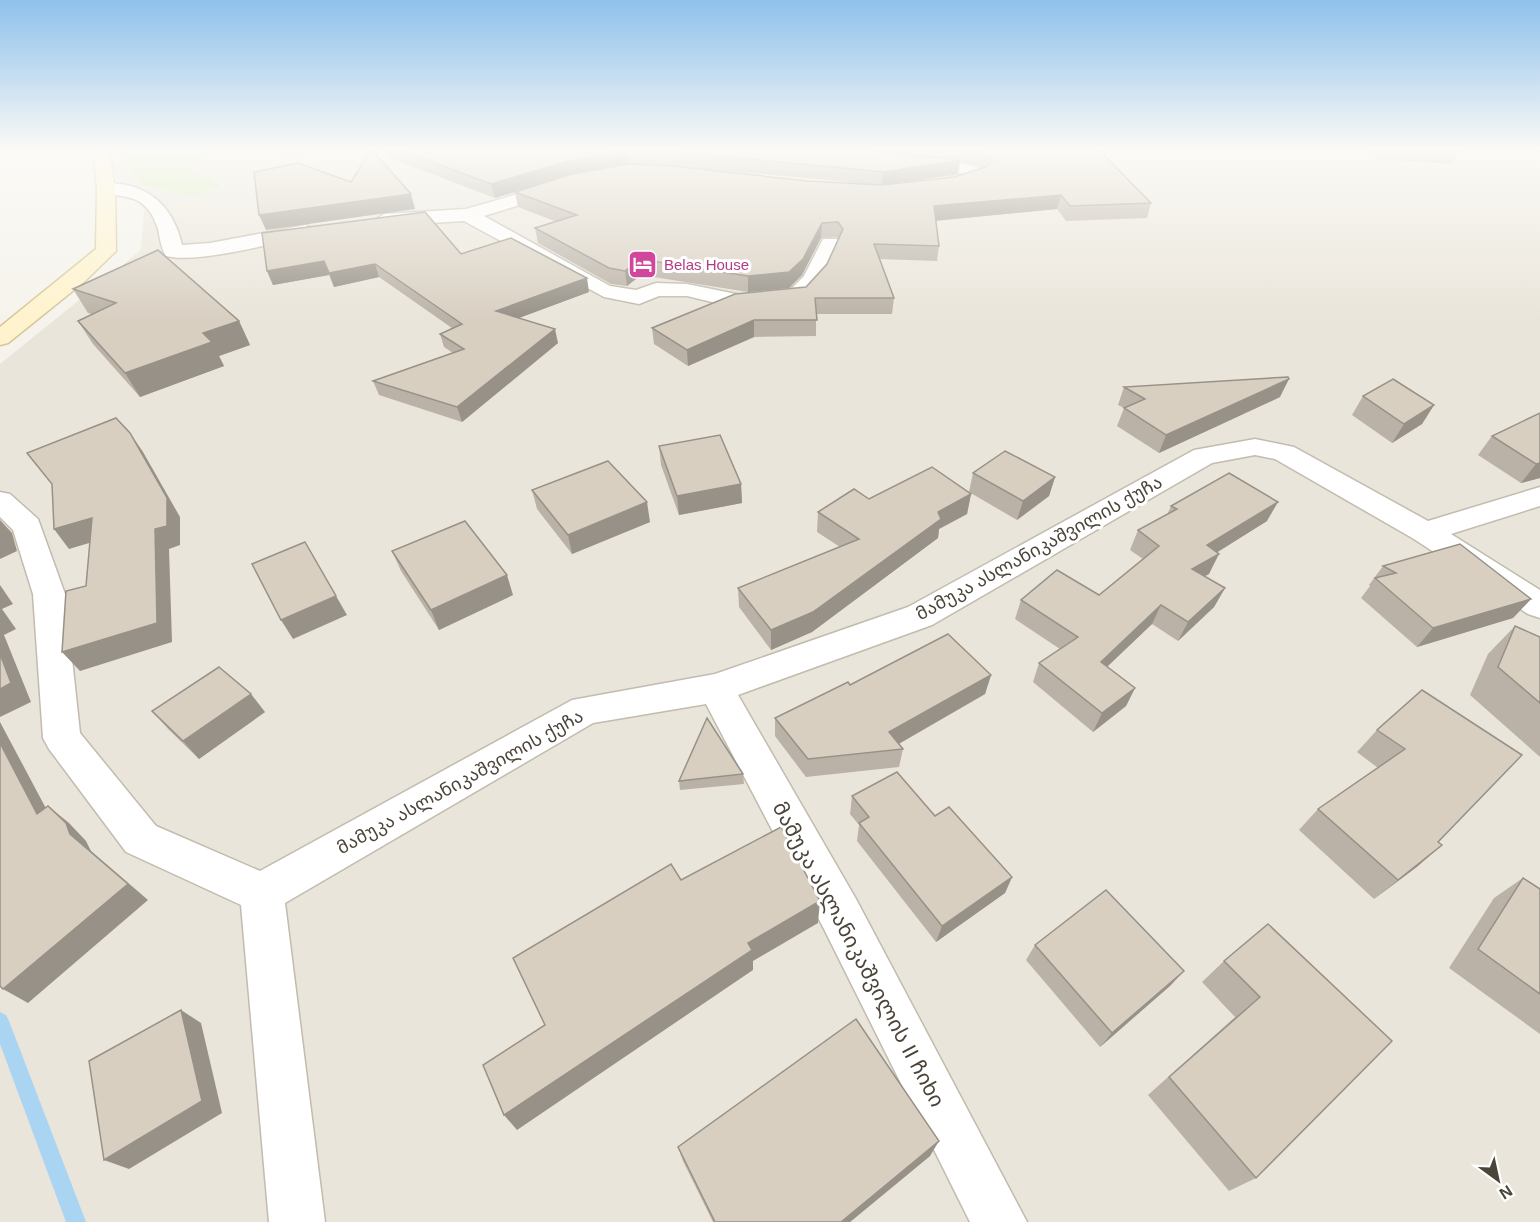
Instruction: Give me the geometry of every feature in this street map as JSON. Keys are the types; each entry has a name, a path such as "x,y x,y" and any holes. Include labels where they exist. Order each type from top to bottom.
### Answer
{"main road":[{"path":"0,338 78,278 106,251 106,206"}],"street":[{"path":"153,206 164,223 173,252 210,249 325,228"},
{"path":"369,222 467,215 496,206"},
{"path":"467,215 503,232 604,291 639,297 656,289 687,290 741,302 796,296 813,279 830,243"},
{"name":"მამუკა ასლანიკაშვილის ქუჩა","path":"262,893 585,710 716,688 920,616 1204,456 1255,447 1284,453 1425,532 1540,606"},
{"path":"1425,532 1540,496"},
{"path":"0,501 27,526 49,594 62,738 141,839 262,893 297,1222"},
{"name":"მამუკა ასლანიკაშვილის II ჩიხი","path":"716,688 840,914 999,1222"}],"shaded area":[{"path":"141,206 1540,206 1540,1222 0,1222 0,364 141,250 144,210"}],"building":[{"path":"258,206 324,206 259,215"},
{"path":"553,206 934,206 939,246 874,244 894,298 815,298 817,320 754,320 687,350 652,328 735,294 806,287 827,264 843,229 838,222 822,223 803,259 789,272 748,276 639,259 625,271 609,268 535,228 577,215"},
{"path":"425,212 461,254 511,238 587,278 496,311 555,329 457,407 373,381 464,349 440,334 462,324 375,264 329,273 324,261 267,271 262,233"},
{"path":"158,250 239,321 203,333 212,342 125,373 78,321 116,303 73,289"},
{"path":"1288,377 1289,379 1166,435 1124,408 1145,399 1124,387"},
{"path":"1393,379 1434,405 1404,424 1363,396"},
{"path":"1540,413 1540,463 1536,464 1492,436"},
{"path":"116,418 130,433 167,498 167,526 155,529 157,623 62,652 66,591 86,586 92,518 54,529 52,484 27,453"},
{"path":"720,435 741,484 677,496 659,446"},
{"path":"1005,451 1055,477 1023,501 973,473"},
{"path":"608,461 647,502 568,535 532,490"},
{"path":"932,467 971,494 938,512 941,519 813,612 771,630 738,588 859,539 818,512 854,489 869,499"},
{"path":"1229,473 1278,502 1207,545 1219,554 1192,569 1225,588 1188,622 1161,605 1101,662 1135,688 1102,713 1039,663 1078,637 1021,600 1057,570 1099,595 1159,546 1138,530 1177,509 1171,506"},
{"path":"465,521 507,575 431,610 392,551"},
{"path":"305,542 336,596 281,620 252,564"},
{"path":"1460,544 1531,599 1433,628 1375,578 1396,573 1383,566"},
{"path":"1515,626 1540,637 1540,703 1498,667"},
{"path":"948,634 991,675 889,732 903,749 808,759 775,718 848,682 850,685"},
{"path":"0,654 11,683 0,689"},
{"path":"219,667 251,694 183,741 152,711"},
{"path":"1422,690 1522,755 1438,842 1442,845 1398,880 1318,809 1405,749 1377,730"},
{"path":"707,718 743,774 679,781"},
{"path":"0,743 37,814 48,806 66,823 70,834 128,884 3,989 0,986"},
{"path":"897,772 935,816 949,807 1012,877 942,926 859,823 869,817 852,796"},
{"path":"781,827 820,901 748,943 752,950 504,1115 483,1065 545,1025 513,958 671,864 681,880"},
{"path":"1523,878 1540,889 1540,994 1478,949"},
{"path":"1106,890 1184,971 1112,1033 1035,945"},
{"path":"1268,924 1392,1041 1256,1178 1169,1077 1260,997 1224,961"},
{"path":"181,1010 202,1101 104,1160 89,1061"},
{"path":"856,1019 939,1141 841,1222 715,1222 678,1147"}],"waterway":[{"path":"0,1021 76,1222"}],"place":[{"name":"Belas House","path":"643,264"}]}
